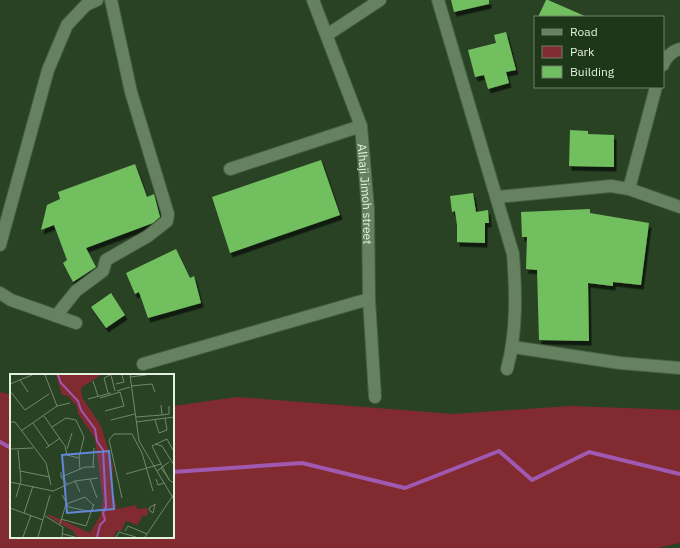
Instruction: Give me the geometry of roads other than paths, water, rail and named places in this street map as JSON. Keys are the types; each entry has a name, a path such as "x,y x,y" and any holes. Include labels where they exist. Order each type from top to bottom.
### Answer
{"street":[{"path":"0,244 48,70 68,25 86,5 97,0"},
{"path":"56,316 76,291 103,271 106,260 148,236 167,221 168,214 132,92 111,0"},
{"name":"Alhaji Jimoh street","path":"313,0 361,126 368,209 369,299 375,397"},
{"path":"327,35 380,0"},
{"path":"438,0 513,254 516,284 513,347 507,370"},
{"path":"664,61 674,50 680,49"},
{"path":"629,189 656,88"},
{"path":"230,169 361,126"},
{"path":"497,197 611,186 629,189 680,207"},
{"path":"0,293 11,300 76,323"},
{"path":"143,364 369,299"},
{"path":"513,347 620,363 680,368"}],"waterway":[{"path":"0,442 10,447"},
{"path":"174,472 302,463 405,488 499,451 532,480 589,452 680,474"}]}
